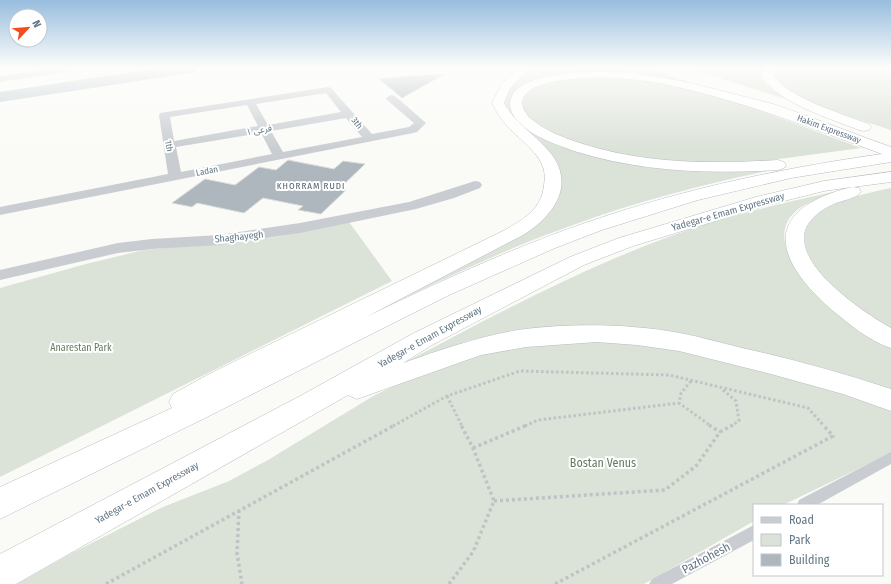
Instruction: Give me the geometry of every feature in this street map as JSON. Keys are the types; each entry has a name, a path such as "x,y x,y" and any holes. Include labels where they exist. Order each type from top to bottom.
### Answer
{"highway":[{"path":"84,461 220,380 494,244 524,227 539,215 546,206 553,189 553,170 542,153 500,111 498,102 501,95"},
{"path":"519,95 516,104 517,111 522,118 543,134 572,146 641,162 685,168 708,168 859,161"},
{"path":"723,95 782,112"},
{"name":"Hakim Expressway","path":"733,95 891,152"},
{"name":"Hakim Expressway","path":"763,95 878,132 789,95"},
{"name":"Yadegar-e Emam Expressway","path":"0,503 84,461 227,395 429,297 531,251 635,213 739,184 859,161 891,157"},
{"path":"891,178 838,197 812,209 797,227 794,237 797,253 809,272 825,292 846,309 891,339"},
{"name":"Yadegar-e Emam Expressway","path":"0,573 312,403 423,339 535,281 598,252 680,225 762,201 824,186 891,178"},
{"path":"312,403 478,347 526,338 597,334 637,336 679,342 771,364 847,385 891,400"}],"street":[{"name":"3th","path":"250,102 294,95"},
{"name":"3th","path":"333,95 370,139"},
{"name":"Ladan","path":"0,211 413,130 420,123 391,98"},
{"name":"1th","path":"175,177 164,115 250,102"},
{"path":"250,102 279,156"},
{"name":"فرعی ۱","path":"169,145 350,114"},
{"name":"Shaghayegh","path":"0,275 118,248 226,239 300,228 411,206 475,185"}],"lane":[{"path":"806,504 891,458"},
{"name":"Pazhohesh","path":"657,584 753,533"}],"path":[{"path":"106,584 447,396 520,370 669,375 723,390 808,408 833,436 555,584"},
{"path":"679,403 681,393 691,381"},
{"path":"494,501 664,490 696,466 720,432 739,421 736,401 723,390"},
{"path":"447,396 473,448 494,501 473,552 448,584"},
{"path":"473,448 538,420 679,403 697,418 720,432"},
{"path":"239,510 237,553 242,584"}],"green space":[{"path":"505,95 515,95 513,96 511,106 515,117 600,157 762,169 789,167 735,178 680,192 599,216 548,234 500,254 381,309 541,220 550,211 559,196 561,179 515,122 503,102"},
{"path":"525,95 713,95 737,102 861,148 757,162 693,165 617,155 574,143 535,124 524,113 521,102"},
{"path":"774,95 784,95 801,104"},
{"path":"795,95 891,95 891,130 818,106"},
{"path":"891,188 891,332 856,308 837,292 816,268 806,249 805,232 812,219 825,209 844,200"},
{"path":"846,189 812,201 793,214 787,223 784,234 786,247 792,261 891,347 891,392 757,353 500,334 467,341 387,372 527,299 634,250 692,228 736,215"},
{"name":"Anarestan Park","path":"349,222 392,281 0,477 0,288 86,264 144,250 276,237"},
{"name":"Bostan Venus","path":"616,340 702,353 891,407 891,453 785,504 753,504 753,522 644,584 17,584 72,553 163,507 229,481 268,460 375,395 433,368 501,348"}],"building":[{"path":"399,95 407,95 402,98"},
{"path":"288,160 334,169 343,161 365,164 340,188 346,190 321,214 298,210 303,206 263,198 244,213 197,203 192,207 172,203 205,179 235,185 259,167 276,170"}],"waterway":[{"path":"0,97 12,95"}],"district":[{"name":"KHORRAM RUDI","path":"311,186"}]}
